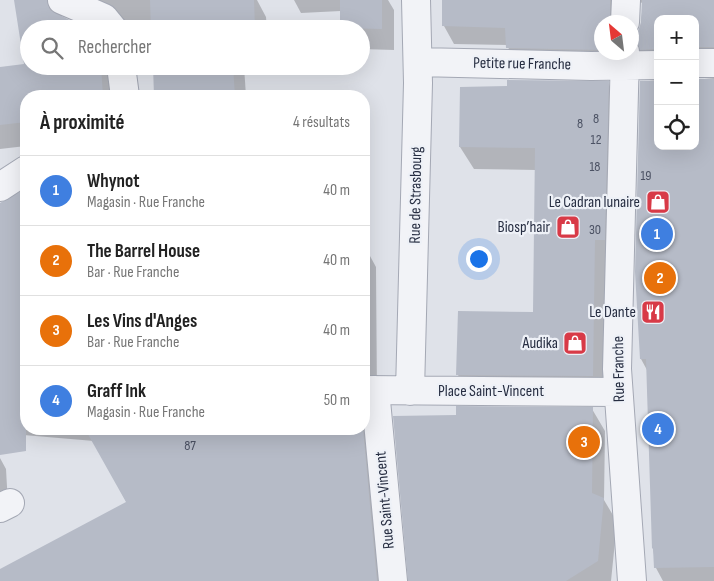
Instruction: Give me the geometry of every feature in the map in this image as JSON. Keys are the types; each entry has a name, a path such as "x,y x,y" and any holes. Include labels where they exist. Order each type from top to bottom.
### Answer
{"street":[{"path":"62,0 106,20"},
{"name":"Rue de Strasbourg","path":"410,390 418,62 416,0"},
{"path":"626,0 626,15"},
{"name":"Petite rue Franche","path":"418,62 594,59"},
{"name":"Rue Franche","path":"625,60 618,392 632,581"},
{"name":"Petite rue Franche","path":"630,60 654,64"},
{"path":"699,64 714,63"},
{"path":"122,75 124,90"},
{"path":"0,187 20,174"},
{"name":"Place Saint-Vincent","path":"370,390 618,392"},
{"name":"Rue Saint-Vincent","path":"370,398 393,581"}],"building":[{"path":"14,0 47,0 50,10 69,20 20,20 20,38"},
{"path":"150,0 254,0 255,20 151,20"},
{"path":"340,0 382,0 382,29 370,29 370,20 340,20"},
{"path":"442,0 610,0 610,15 594,15 594,50 506,48 505,28 442,26"},
{"path":"642,0 714,0 714,47 699,47 699,15 654,15 654,49 640,50 639,28"},
{"path":"20,64 20,75 102,75 103,90 20,90 20,123 0,125 0,67"},
{"path":"153,75 234,75 235,90 154,90"},
{"path":"699,79 714,79 714,567 654,568 646,359 640,359 635,272 640,81 654,81 654,150 699,150"},
{"path":"507,80 609,81 605,240 595,240 593,376 456,375 458,311 533,312 535,148 459,147 460,87 507,86"},
{"path":"20,191 20,435 26,435 26,451 0,455 0,203"},
{"path":"456,406 593,407 592,493 604,498 598,561 566,581 408,581 393,416 456,415"},
{"path":"88,435 364,435 377,581 0,581 0,569 126,502"}],"place":[{"name":"Le Cadran lunaire","path":"658,202"},
{"name":"Biosp’hair","path":"568,227"},
{"name":"Whynot","path":"657,234"},
{"name":"The Barrel House","path":"660,278"},
{"name":"Le Dante","path":"653,312"},
{"name":"Audika","path":"575,343"},
{"name":"Graff Ink","path":"658,429"},
{"name":"Les Vins d'Anges","path":"584,442"}]}
